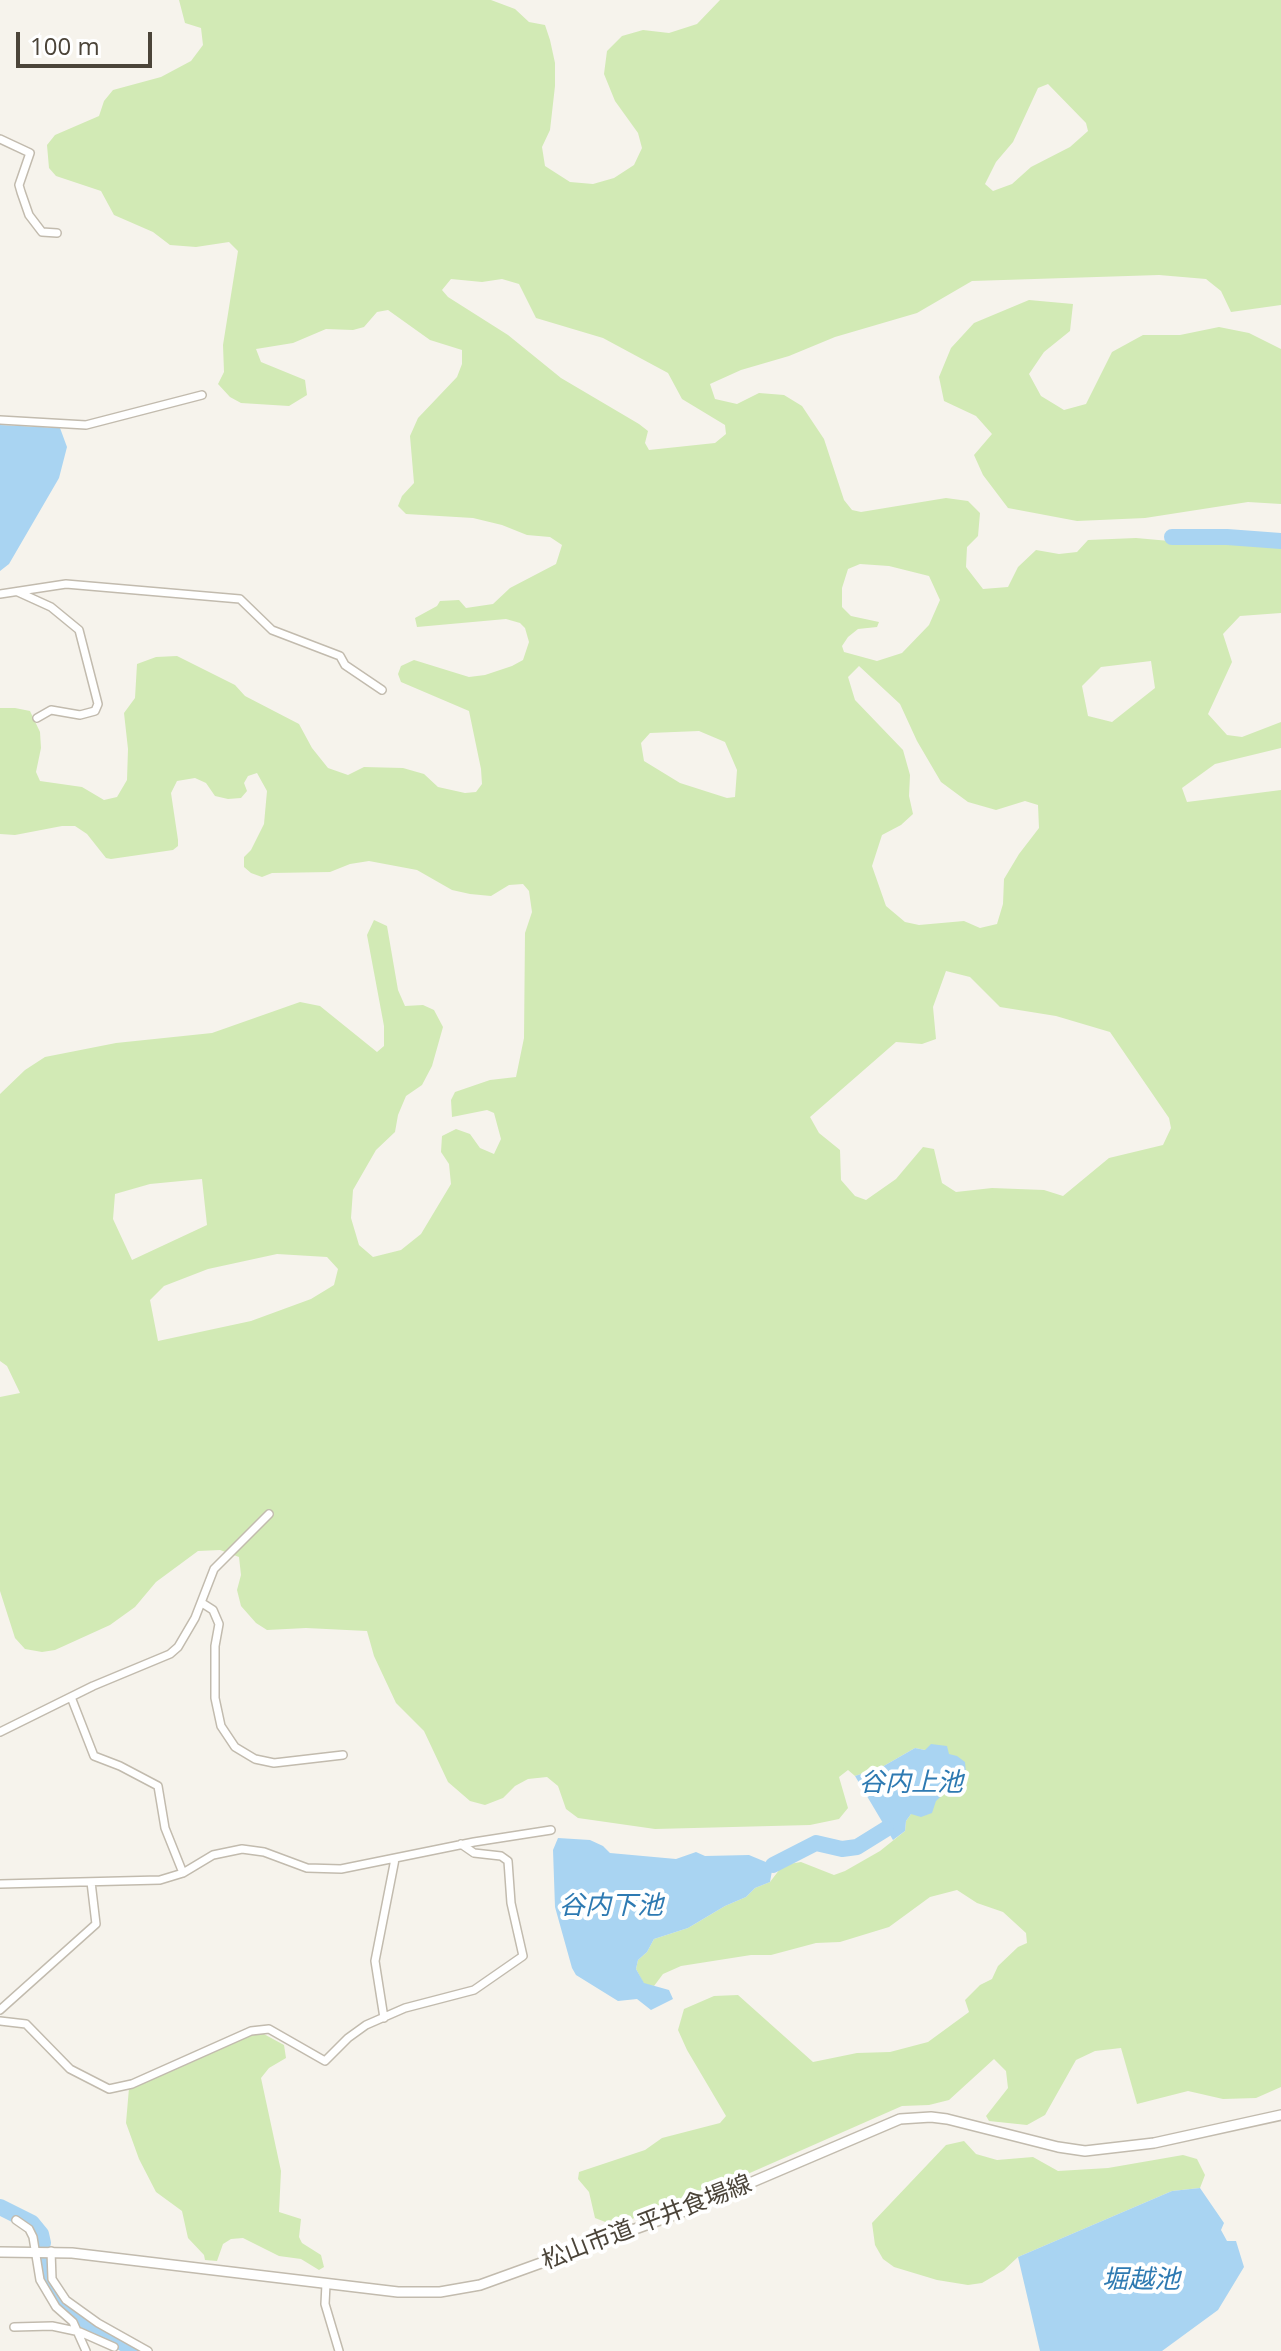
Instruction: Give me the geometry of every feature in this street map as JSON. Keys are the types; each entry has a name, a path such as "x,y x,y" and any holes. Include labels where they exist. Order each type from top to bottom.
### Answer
{"street":[{"path":"0,139 30,153 19,185 21,192 29,215 42,232 57,233"},
{"path":"0,420 86,425 202,395"},
{"path":"0,594 66,584 240,599 272,630 340,656 345,665 382,690"},
{"path":"18,592 51,607 79,630 98,704 95,711 80,715 51,710 37,718"},
{"path":"0,1732 170,1654 178,1647 202,1603 214,1569 269,1514"},
{"path":"202,1603 213,1610 219,1624 215,1646 215,1698 221,1726 235,1747 264,1762 343,1755"},
{"path":"71,1697 94,1756 158,1786 165,1828 183,1873"},
{"path":"0,1884 145,1881 183,1873 213,1855 231,1849 264,1852 295,1865 327,1869 551,1830"},
{"path":"0,2021 26,2024 70,2069 109,2089 132,2084 251,2031 269,2029 325,2061 358,2030 438,1998 474,1990 523,1956 511,1903 508,1861 501,1856 474,1853 461,1844"},
{"path":"384,2018 375,1961 395,1859"},
{"path":"0,2010 96,1924 91,1882"},
{"name":"松山市道 平井食場線","path":"0,2252 51,2251 419,2293 480,2285 682,2212 900,2119 947,2119 1085,2151 1154,2143 1281,2115"},
{"path":"16,2220 29,2229 33,2237 36,2267 44,2288 56,2307 80,2332 86,2351"},
{"path":"51,2251 50,2271 59,2291 114,2347"},
{"path":"326,2284 325,2304 339,2351"},
{"path":"14,2327 52,2326 80,2332 95,2329 148,2351"}],"green space":[{"path":"179,0 491,0 515,9 529,22 545,25 555,63 550,130 542,147 545,166 570,182 593,184 614,178 634,165 642,148 638,133 615,101 604,74 607,51 622,36 643,30 669,33 697,24 720,0 1281,0 1281,305 1231,312 1221,291 1206,279 1159,275 972,281 917,313 835,337 710,384 715,399 737,404 759,393 784,395 802,406 824,439 844,500 852,510 861,512 946,498 968,501 980,513 978,536 967,547 966,567 983,589 1008,587 1018,567 1036,550 1059,554 1077,552 1088,540 1136,538 1192,543 1281,544 1281,613 1240,616 1223,634 1232,662 1208,714 1227,735 1242,737 1281,722 1281,748 1215,764 1182,788 1187,802 1281,790 1281,2087 1256,2098 1223,2099 1188,2091 1137,2104 1121,2048 1095,2051 1076,2060 1045,2115 1027,2125 989,2121 986,2116 1008,2088 1006,2071 994,2059 949,2100 929,2105 902,2106 693,2198 620,2223 608,2223 595,2218 589,2192 578,2179 579,2172 645,2150 662,2138 720,2123 726,2116 678,2030 684,2009 714,1996 738,1995 813,2062 857,2053 890,2052 928,2042 969,2012 965,2000 980,1985 992,1979 998,1966 1018,1947 1027,1943 1026,1933 1003,1912 977,1903 957,1890 930,1897 889,1927 840,1942 816,1943 771,1955 751,1955 681,1966 663,1974 654,1986 644,1984 636,1969 638,1960 654,1939 688,1928 746,1897 755,1888 770,1882 783,1865 801,1862 834,1875 880,1851 905,1831 911,1814 935,1801 966,1773 925,1750 915,1748 882,1767 855,1776 848,1770 839,1777 848,1808 839,1819 810,1825 655,1829 578,1818 566,1809 558,1786 547,1777 528,1779 503,1798 485,1805 470,1801 448,1782 424,1731 396,1703 374,1656 367,1631 267,1630 241,1606 237,1590 241,1575 239,1557 220,1550 198,1551 156,1582 135,1607 110,1625 55,1650 42,1652 25,1649 15,1638 0,1591 0,1397 20,1393 7,1366 0,1361 0,1094 25,1070 45,1057 116,1043 212,1033 300,1002 320,1006 377,1052 384,1046 384,1026 367,935 374,920 387,926 398,990 405,1006 423,1005 434,1010 443,1027 432,1066 422,1085 406,1096 395,1132 376,1150 353,1190 351,1218 359,1245 373,1257 401,1250 421,1234 451,1184 449,1164 441,1152 442,1136 456,1129 470,1134 480,1148 494,1154 501,1139 494,1113 487,1110 452,1117 451,1100 455,1092 490,1080 516,1077 524,1038 525,933 532,912 529,891 523,884 509,885 491,896 470,894 452,890 417,870 369,861 330,872 272,873 262,877 251,873 244,867 244,857 264,824 267,791 257,773 248,776 244,783 247,791 241,798 215,796 206,783 195,778 177,781 171,793 178,840 178,846 173,850 106,858 87,834 75,826 15,835 0,834 0,708 30,711 40,732 41,748 36,772 40,781 82,787 104,800 117,797 127,780 124,713 135,698 137,664 156,657 177,656 235,685 245,696 299,724 328,768 348,775 364,767 403,768 424,774 438,787 465,793 476,792 482,784 481,769 469,711 401,682 398,674 401,666 414,660 469,677 512,666 523,660 529,642 525,628 506,619 417,627 415,618 437,606 440,601 459,600 466,608 493,604 510,588 556,564 562,545 550,537 527,535 473,518 406,514 398,506 402,496 414,483 410,436 418,418 457,377 462,364 462,350 430,340 388,310 377,312 364,327 353,330 326,329 293,343 256,349 261,362 305,380 307,395 289,406 241,403 218,384 224,372 223,345 238,251 229,242 196,247 170,245 153,232 114,215 101,191 56,176 49,168 47,145 55,135 99,116 104,101 113,90 161,77 191,61 203,45 201,28 185,23","holes":["1048,84 1086,123 1088,131 1070,147 1031,167 1012,184 993,191 985,184 996,162 1013,142 1038,88","451,279 482,282 502,279 519,284 536,318 603,338 668,373 682,399 725,425 726,434 715,443 649,450 645,443 648,431 639,424 561,378 508,335 448,297 442,290","860,564 889,566 929,576 940,600 929,625 902,653 877,661 844,652 842,646 848,637 858,629 877,627 879,622 851,616 842,607 842,588 848,569","1151,661 1155,688 1112,722 1088,716 1082,686 1101,667","859,666 900,704 941,782 968,802 996,810 1025,801 1038,805 1039,828 1004,879 1003,904 997,924 980,928 964,921 919,925 905,922 886,906 872,866 882,835 913,814 909,796 910,775 903,750 855,700 848,677","699,731 725,742 737,770 735,797 727,798 680,783 644,761 641,743 650,733","946,971 970,977 1000,1007 1056,1016 1110,1032 1169,1118 1171,1128 1163,1145 1109,1158 1063,1196 1044,1190 992,1188 956,1192 942,1183 934,1149 923,1147 896,1179 866,1200 855,1196 841,1180 840,1150 819,1133 810,1117 896,1042 922,1044 936,1039 933,1007","202,1179 207,1225 132,1260 113,1219 115,1194 150,1184","277,1254 327,1257 338,1269 334,1285 311,1299 251,1321 158,1341 150,1300 164,1286 208,1269"]},
{"path":"1029,300 1073,304 1070,331 1044,352 1029,374 1041,396 1064,410 1086,404 1112,352 1143,335 1180,335 1219,327 1249,333 1281,349 1281,504 1248,502 1145,518 1077,521 1008,508 983,475 974,455 992,434 976,416 944,401 939,377 951,348 974,323"},
{"path":"262,2033 284,2045 286,2058 269,2068 261,2078 281,2171 279,2212 301,2219 299,2237 302,2243 321,2255 324,2267 319,2270 301,2259 279,2256 243,2238 231,2239 223,2244 217,2261 205,2260 188,2238 182,2211 156,2192 139,2159 126,2123 129,2088 234,2040"},
{"path":"964,2141 976,2154 997,2160 1033,2157 1058,2171 1108,2168 1183,2155 1197,2159 1205,2175 1200,2188 1172,2191 1018,2257 982,2283 968,2285 937,2280 894,2267 883,2259 875,2245 872,2223 946,2145"}],"water":[{"path":"0,425 60,428 67,447 59,478 9,564 0,571"},
{"name":"谷内上池","path":"931,1744 947,1746 949,1754 965,1762 966,1773 936,1801 932,1813 921,1817 911,1814 905,1831 893,1840 855,1776 882,1767 915,1748 925,1750"},
{"name":"谷内下池","path":"558,1838 590,1840 610,1853 676,1859 696,1852 705,1856 749,1855 773,1865 770,1882 755,1888 746,1897 688,1928 654,1939 638,1960 636,1969 644,1983 669,1990 673,1999 651,2010 637,1999 618,2001 576,1975 572,1968 555,1907 553,1850"},
{"name":"堀越池","path":"1200,2188 1224,2223 1221,2230 1227,2241 1236,2241 1244,2267 1218,2310 1162,2351 1040,2351 1018,2257 1172,2191"}],"waterway":[{"path":"1172,537 1281,541"},
{"path":"773,1865 816,1843 842,1849 857,1847 886,1829"},
{"path":"0,2207 32,2223 41,2234 43,2243"},
{"path":"44,2259 49,2284 64,2305 101,2332 138,2351"}]}
